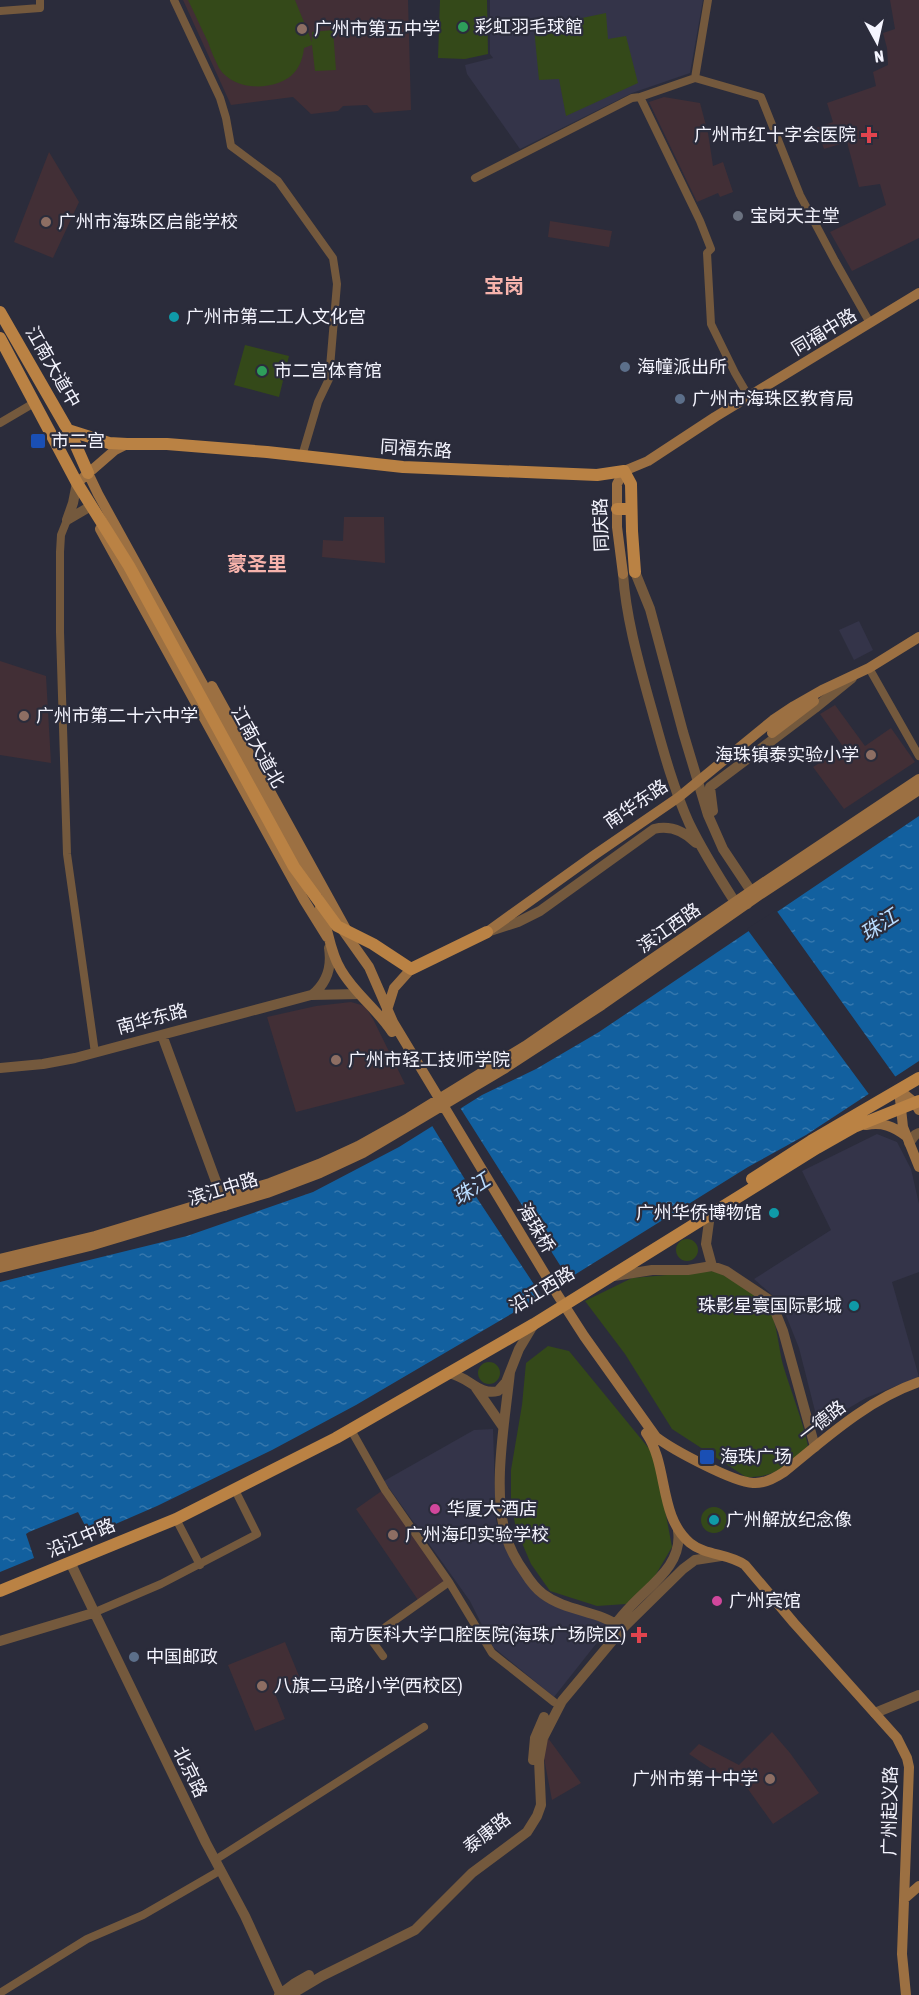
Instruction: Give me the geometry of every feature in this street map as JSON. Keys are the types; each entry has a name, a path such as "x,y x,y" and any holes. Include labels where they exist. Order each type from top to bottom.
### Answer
{"main road":[{"name":"同福中路","path":"747,398 919,293"},
{"name":"江南大道中","path":"0,312 68,430 88,473"},
{"name":"江南大道中","path":"0,338 77,483"},
{"name":"同福东路","path":"68,430 109,443 167,444 462,471 597,475 624,471 648,461 747,398"},
{"path":"77,483 115,450 127,444"},
{"name":"同庆路","path":"624,471 631,484 629,573"},
{"name":"同庆路","path":"624,471 617,484 618,547 629,573"},
{"name":"江南大道北","path":"88,473 300,861 375,980 398,1037"},
{"name":"江南大道北","path":"77,483 109,531 294,867 321,910 337,963 359,994 398,1037"},
{"path":"91,506 101,531 299,890 328,938"},
{"path":"617,509 631,509"},
{"name":"南华东路","path":"387,1010 394,988 411,969 487,932 679,797 703,786 773,720 794,706 869,668 919,637"},
{"path":"771,733 855,675"},
{"name":"滨江西路","path":"439,1104 919,779"},
{"name":"滨江西路","path":"439,1104 504,1069 602,1005 747,904 919,790"},
{"path":"294,867 331,919 347,934 373,944 411,969"},
{"name":"海珠桥","path":"398,1037 553,1296 652,1434 665,1444 708,1466 746,1482"},
{"name":"沿江西路","path":"174,1516 305,1449 409,1391 596,1279 811,1141 900,1101 919,1078"},
{"path":"918,1105 900,1101 907,1140 919,1167"},
{"name":"滨江中路","path":"0,1268 90,1246 224,1202 328,1160 439,1104"},
{"name":"沿江西路","path":"174,1516 235,1490 351,1430 534,1324 854,1127 918,1105"},
{"path":"854,1127 878,1124 891,1126 907,1140"},
{"name":"滨江中路","path":"0,1259 224,1202"},
{"name":"一德路","path":"746,1482 758,1483 776,1477 869,1406 900,1389 919,1382"},
{"name":"海珠桥","path":"627,1402 652,1443 669,1509 678,1531"},
{"name":"沿江中路","path":"0,1591 174,1516"},
{"name":"广州起义路","path":"678,1531 701,1550 737,1559 755,1575 903,1747 909,1767 902,1963 904,1992"},
{"path":"904,1899 919,1886"}],"street":[{"path":"0,11 40,9 40,0"},
{"path":"174,0 220,98 231,146 278,181 333,258 337,284 329,379 318,402 302,456"},
{"path":"696,78 708,0"},
{"path":"474,178 633,98 696,78 761,97 800,195 834,261 870,323"},
{"path":"640,97 700,221 711,249 706,253 711,324 747,398"},
{"path":"0,423 34,403"},
{"path":"77,483 73,503 61,535 60,632 68,854 95,1053"},
{"path":"67,520 91,506"},
{"path":"629,573 650,609 683,732 703,786 711,799 718,838 751,891 747,904 735,902 703,849 679,797 632,636 625,600 629,573"},
{"path":"869,668 919,756"},
{"path":"703,786 815,708 855,675"},
{"path":"628,848 648,818"},
{"path":"487,932 518,922 540,911 654,829 665,827 681,831 703,849"},
{"path":"311,995 324,982 330,969 328,938"},
{"name":"南华东路","path":"0,1068 43,1064 95,1053 311,995 359,994"},
{"path":"162,1035 224,1202"},
{"path":"907,1140 919,1133"},
{"path":"710,1214 706,1244 712,1266"},
{"path":"613,1276 652,1270 688,1270 712,1266 726,1271 771,1301 785,1338 815,1447"},
{"path":"448,1374 458,1375 488,1393 498,1391 503,1388 519,1349 534,1324"},
{"path":"510,1372 503,1427 501,1512 506,1537 533,1586 551,1599 572,1609 595,1614 620,1625"},
{"path":"475,1386 503,1427"},
{"path":"351,1430 385,1490 449,1582 492,1653 554,1702"},
{"path":"0,1641 93,1613 161,1584 257,1534 235,1490"},
{"path":"174,1516 200,1565"},
{"name":"泰康路","path":"283,1995 415,1930 472,1873 530,1828 541,1805 539,1760 546,1729 557,1710 620,1625 629,1608 665,1573 678,1546 678,1531"},
{"name":"泰康路","path":"283,1995 295,1983 408,1928 461,1875 522,1829 535,1805 533,1756 535,1738 554,1702 620,1625 695,1560 711,1556 727,1556"},
{"name":"北京路","path":"70,1562 93,1613 283,1995"},
{"path":"382,1656 370,1638 449,1582"},
{"path":"875,1713 919,1695"},
{"path":"0,1993 87,1939 143,1915 424,1728"}],"shaded area":[{"name":"广州市第五中学","path":"183,0 408,0 411,110 374,113 367,105 343,106 338,111 311,114 293,97 231,105"},
{"path":"490,0 703,0 690,73 632,93 520,149 467,74 465,65 493,58 490,54"},
{"name":"广州市红十字会医院","path":"890,0 919,0 919,238 852,271 830,232 886,205 880,184 859,187 847,142 824,149 816,128 833,122 827,103 876,86 873,72 888,65 883,33 895,29"},
{"path":"664,97 700,103 713,166 723,162 733,192 720,197 718,193 697,202 649,102"},
{"name":"广州市海珠区启能学校","path":"49,152 79,202 53,258 14,242"},
{"path":"550,221 612,231 609,247 548,237"},
{"path":"344,517 384,517 385,563 322,557 323,540 343,541"},
{"path":"859,621 873,650 854,660 839,630"},
{"name":"广州市第二十六中学","path":"0,661 46,676 51,763 0,755"},
{"name":"海珠镇泰实验小学","path":"835,705 865,746 891,728 915,762 844,809 813,767 844,748 820,714"},
{"name":"广州市轻工技师学院","path":"351,1002 365,1006 405,1084 296,1112 267,1017 316,1006"},
{"path":"877,1134 897,1142 911,1169 919,1204 919,1272 892,1282 919,1377 866,1398 830,1419 821,1419 816,1415 799,1348 781,1303 754,1279 831,1230 802,1171"},
{"path":"493,1429 496,1521 527,1582 611,1625 554,1697 493,1647 470,1601 384,1481 474,1430"},
{"name":"广州海印实验学校","path":"383,1490 446,1582 418,1600 356,1509"},
{"name":"八旗二马路小学(西校区)","path":"285,1642 301,1681 274,1691 285,1719 255,1731 228,1665"},
{"name":"广州市第十中学","path":"772,1732 819,1793 773,1824 748,1789 689,1754 699,1744 739,1765"},
{"path":"548,1738 581,1783 552,1800 543,1753"}],"green space":[{"path":"188,0 295,0 312,42 312,32 333,30 336,70 315,71 312,45 304,48 297,70 284,80 262,86 238,83 230,79 219,68"},
{"name":"彩虹羽毛球館","path":"440,0 487,0 488,54 465,59 438,58"},
{"path":"606,13 608,39 626,36 638,83 566,116 559,79 539,80 534,28"},
{"name":"市二宫体育馆","path":"245,345 289,356 279,397 234,385"},
{"path":"683,1239 691,1239 698,1246 698,1254 691,1261 683,1261 676,1254 676,1246"},
{"name":"海珠广场","path":"713,1271 753,1292 766,1304 772,1316 783,1365 808,1446 773,1473 746,1477 672,1429 625,1354 585,1301 632,1278"},
{"path":"548,1346 569,1351 651,1451 661,1488 672,1547 652,1581 626,1604 597,1606 550,1591 531,1564 516,1529 511,1502 511,1470 522,1405 526,1363"},
{"path":"489,1362 497,1365 500,1373 497,1381 489,1384 481,1381 478,1373 481,1365"},
{"path":"714,1507 723,1511 727,1520 723,1529 714,1533 705,1529 701,1520 705,1511"}],"water":[{"name":"珠江","path":"919,816 919,1061 806,1135 748,1167 518,1310 356,1405 272,1450 157,1506 97,1532 89,1533 78,1512 29,1532 26,1534 34,1558 0,1572 0,1282 187,1236 313,1192 399,1147 482,1095 536,1069 599,1032"}],"pier":[{"path":"776,910 897,1079 871,1097 747,929"},
{"path":"459,1106 570,1281 543,1298 431,1124"}],"place":[{"name":"彩虹羽毛球館","path":"463,27"},
{"name":"广州市第五中学","path":"302,29"},
{"name":"广州市红十字会医院","path":"869,135"},
{"name":"宝岗天主堂","path":"738,216"},
{"name":"广州市海珠区启能学校","path":"46,222"},
{"name":"广州市第二工人文化宫","path":"174,317"},
{"name":"海幢派出所","path":"625,367"},
{"name":"市二宫体育馆","path":"262,371"},
{"name":"广州市海珠区教育局","path":"680,399"},
{"name":"市二宫","path":"38,441"},
{"name":"广州市第二十六中学","path":"24,716"},
{"name":"海珠镇泰实验小学","path":"871,755"},
{"name":"广州市轻工技师学院","path":"336,1060"},
{"name":"广州华侨博物馆","path":"774,1213"},
{"name":"珠影星寰国际影城","path":"854,1306"},
{"name":"海珠广场","path":"707,1457"},
{"name":"华厦大酒店","path":"435,1509"},
{"name":"广州解放纪念像","path":"714,1520"},
{"name":"广州海印实验学校","path":"393,1535"},
{"name":"广州宾馆","path":"717,1601"},
{"name":"南方医科大学口腔医院(海珠广场院区)","path":"639,1635"},
{"name":"中国邮政","path":"134,1657"},
{"name":"八旗二马路小学(西校区)","path":"262,1686"},
{"name":"广州市第十中学","path":"770,1779"}],"district":[{"name":"宝岗","path":"504,286"},
{"name":"蒙圣里","path":"257,564"}]}
